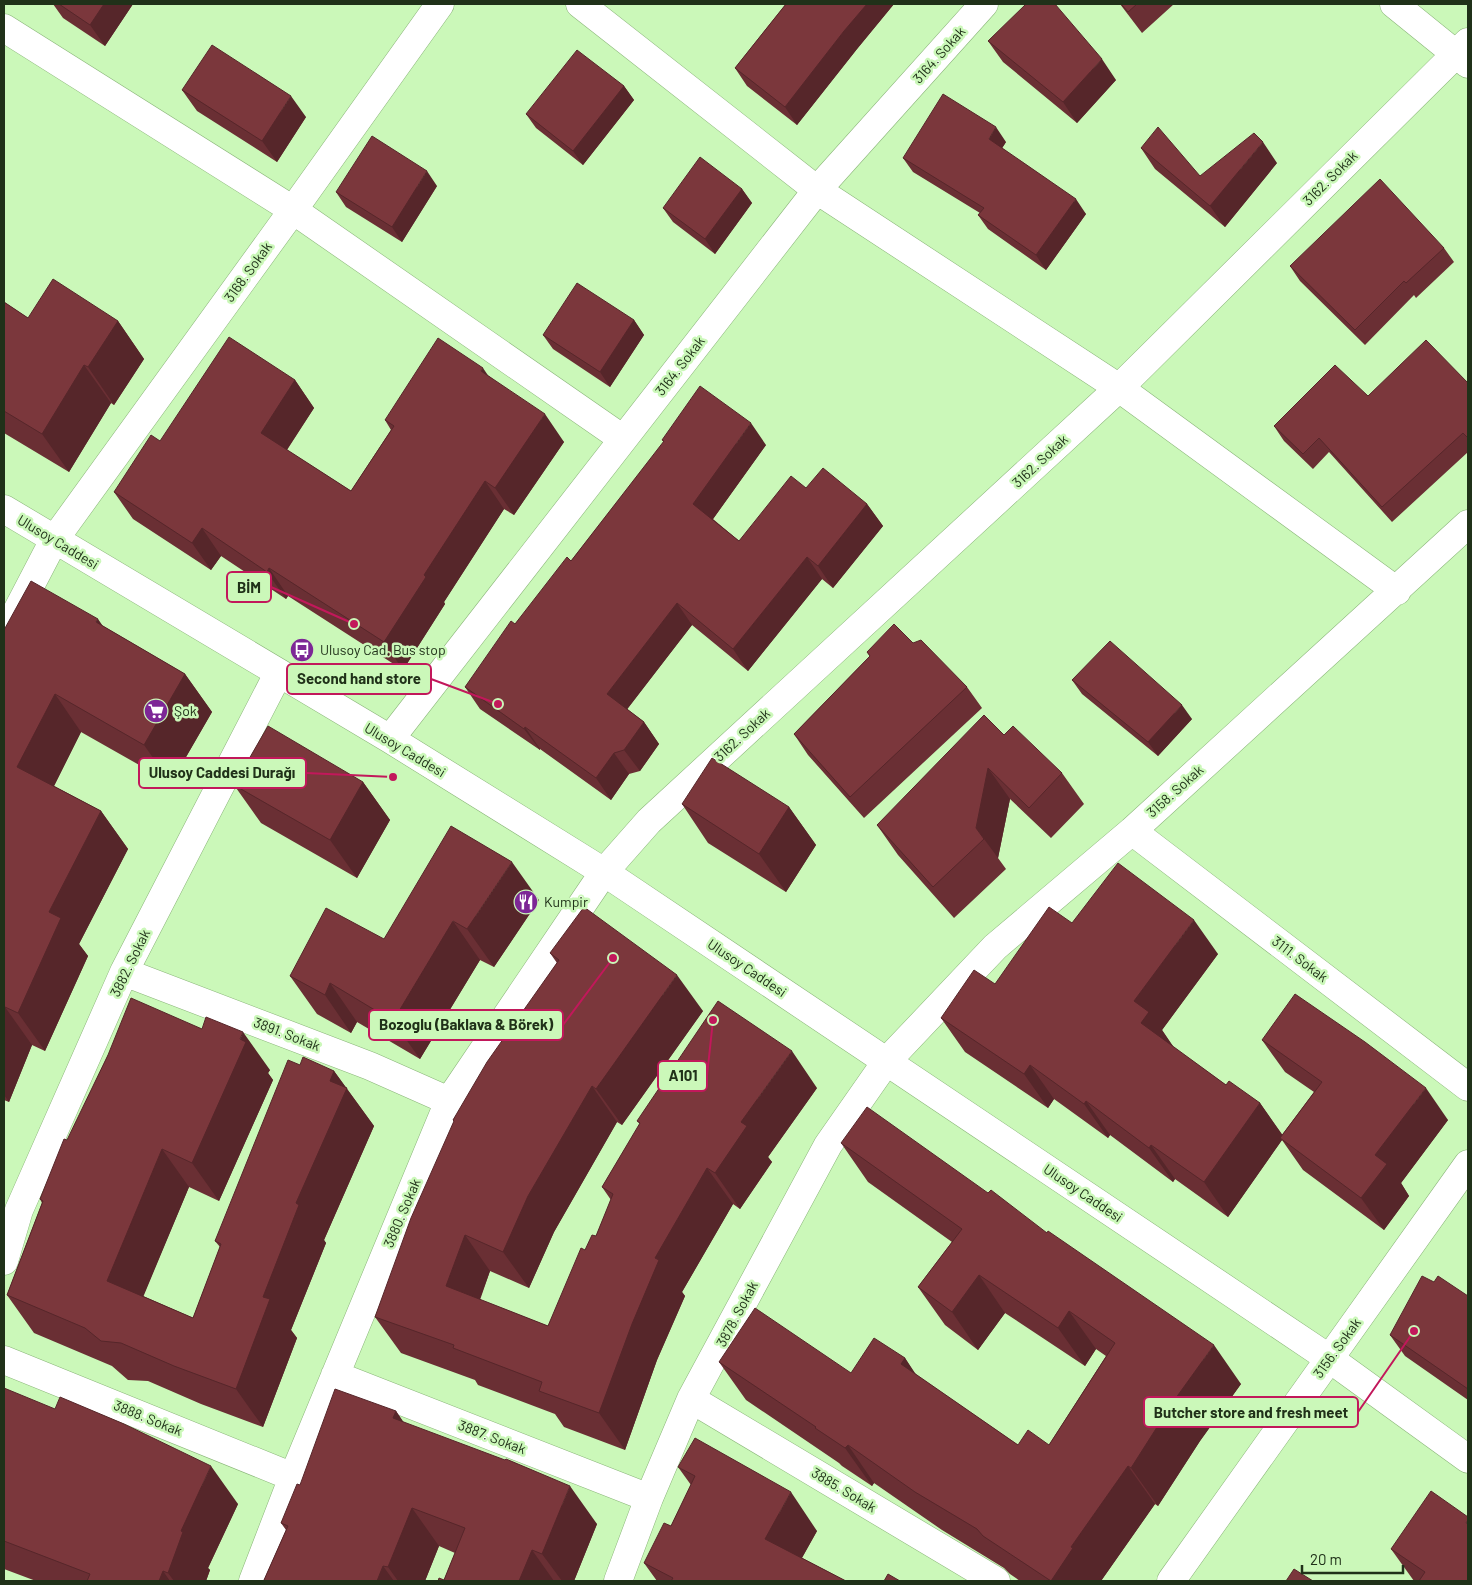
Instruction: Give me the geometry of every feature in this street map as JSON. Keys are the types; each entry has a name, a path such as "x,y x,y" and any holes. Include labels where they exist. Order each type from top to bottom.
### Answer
{"street":[{"name":"3168. Sokak","path":"4,636 54,540 440,4"},
{"path":"580,4 817,190 1119,388 1397,591"},
{"name":"3164. Sokak","path":"390,740 817,190 984,4"},
{"path":"1394,4 1464,53"},
{"path":"4,28 293,210 623,439"},
{"name":"3162. Sokak","path":"604,872 649,821 1119,388 1464,53"},
{"name":"Ulusoy Caddesi","path":"4,509 390,740 604,872 1330,1358 1468,1459"},
{"name":"3158. Sokak","path":"886,1062 995,947 1132,831 1397,591 1468,524"},
{"name":"3882. Sokak","path":"4,1261 11,1208 124,972 278,674"},
{"name":"3111. Sokak","path":"1132,831 1468,1087"},
{"name":"3880. Sokak","path":"253,1581 293,1477 449,1101 604,872"},
{"name":"3891. Sokak","path":"124,972 370,1066 449,1101"},
{"name":"3878. Sokak","path":"618,1581 648,1498 691,1398 828,1145 886,1062"},
{"name":"3156. Sokak","path":"1171,1581 1468,1164"},
{"name":"3888. Sokak","path":"4,1360 293,1477"},
{"name":"3887. Sokak","path":"335,1375 648,1498"},
{"name":"3885. Sokak","path":"691,1398 996,1581"}],"building":[{"path":"59,4 104,4 90,25"},
{"path":"786,4 867,4 785,107 735,68"},
{"path":"1026,4 1055,4 1102,59 1063,102 988,41"},
{"path":"1121,4 1137,4 1128,12"},
{"path":"212,45 291,96 262,141 182,90"},
{"path":"577,50 624,86 573,151 526,114"},
{"path":"943,94 996,127 989,139 1076,199 1036,255 978,215 984,208 903,158"},
{"path":"1158,127 1200,176 1254,133 1263,142 1210,206 1141,148"},
{"path":"372,136 427,171 392,227 336,192"},
{"path":"700,157 742,189 705,239 663,208"},
{"path":"1380,179 1444,248 1406,283 1404,281 1355,330 1290,266"},
{"path":"53,279 118,321 88,367 84,365 42,434 4,411 4,302 28,318"},
{"path":"577,283 634,320 600,372 543,335"},
{"path":"229,337 295,380 261,433 351,491 394,426 385,420 438,338 483,368 481,371 545,414 495,488 485,481 424,575 426,577 384,642 269,568 267,572 202,528 192,543 114,492 151,435 160,441"},
{"path":"1426,340 1468,383 1468,436 1463,433 1382,507 1319,438 1303,454 1274,426 1335,365 1368,396"},
{"path":"700,386 751,423 693,504 739,541 791,476 806,488 823,468 867,504 818,566 807,557 733,649 677,603 607,694 644,722 624,750 614,753 596,778 465,687 511,621 515,624 567,557 571,561 664,441 662,440"},
{"path":"31,581 98,619 96,622 185,674 144,745 55,694 17,767 101,811 49,912 61,918 18,1013 5,1007 4,1011 4,630"},
{"path":"894,624 913,643 921,640 967,687 850,797 794,734 870,656 867,652"},
{"path":"1110,641 1182,705 1148,742 1072,680"},
{"path":"984,715 1004,735 1013,726 1062,773 1029,808 988,768 976,828 984,839 933,887 877,825"},
{"path":"268,726 363,782 330,840 234,785"},
{"path":"712,758 789,807 759,854 682,804"},
{"path":"451,826 512,862 467,929 453,921 393,1021 330,983 325,995 290,976 326,908 384,939"},
{"path":"1118,863 1194,920 1134,1001 1149,1012 1141,1023 1226,1085 1229,1081 1260,1103 1204,1182 1151,1145 1149,1148 1086,1101 1084,1104 1030,1065 1024,1074 941,1018 974,970 995,984 1049,907 1072,923"},
{"path":"584,907 677,975 596,1089 592,1086 528,1196 503,1252 465,1235 446,1286 548,1326 581,1248 585,1250 592,1235 596,1236 613,1194 602,1187 640,1123 637,1121 718,1001 792,1051 741,1122 747,1126 715,1173 707,1168 655,1258 659,1260 632,1324 599,1413 539,1391 542,1382 453,1348 454,1345 375,1317 411,1218 453,1120 487,1062 559,960 550,953"},
{"path":"1295,994 1365,1042 1426,1088 1375,1155 1387,1164 1361,1198 1280,1138 1322,1082 1262,1040"},
{"path":"131,998 202,1029 206,1017 243,1032 240,1039 246,1042 192,1163 162,1149 107,1281 193,1318 221,1244 215,1241 288,1060 300,1065 303,1057 334,1071 330,1081 347,1088 296,1203 299,1205 263,1297 270,1299 236,1389 174,1366 121,1343 101,1341 85,1328 7,1295 43,1201 40,1199 64,1139 67,1140 108,1055"},
{"path":"867,1107 988,1193 991,1190 1047,1233 1048,1231 1214,1345 1173,1402 1131,1468 1128,1466 1071,1547 1073,1548 1051,1581 983,1536 977,1529 915,1492 848,1445 845,1448 719,1362 755,1308 851,1373 874,1338 905,1358 901,1364 1018,1445 1028,1430 1049,1445 1115,1343 1069,1311 1058,1328 979,1275 952,1312 918,1287 962,1229 841,1143"},
{"path":"1422,1276 1434,1282 1438,1276 1468,1296 1468,1389 1390,1335"},
{"path":"4,1388 55,1409 60,1397 124,1424 211,1466 181,1531 183,1532 168,1573 163,1571 159,1581 87,1581 90,1574 4,1541"},
{"path":"335,1389 396,1411 393,1418 506,1459 570,1486 542,1554 532,1550 519,1581 438,1581 439,1578 444,1580 465,1528 412,1508 388,1567 383,1566 377,1581 264,1580 288,1526 281,1523 297,1484 300,1485"},
{"path":"695,1438 791,1492 765,1539 846,1581 671,1581 673,1578 644,1563 664,1523 671,1526 695,1476 678,1467"},
{"path":"1431,1491 1468,1517 1466,1523 1468,1524 1468,1581 1419,1581 1425,1572 1391,1549"},
{"path":"1294,1569 1313,1581 1286,1581"},
{"path":"888,1574 900,1581 884,1581"}],"place":[{"name":"BİM","path":"354,624"},
{"name":"Ulusoy Cad. Bus stop","path":"302,650"},
{"name":"Second hand store","path":"498,704"},
{"name":"Şok","path":"156,711"},
{"name":"Ulusoy Caddesi Durağı","path":"393,777"},
{"name":"Kumpir","path":"526,902"},
{"name":"Bozoglu (Baklava & Börek)","path":"613,958"},
{"name":"A101","path":"713,1020"},
{"name":"Butcher store and fresh meet","path":"1414,1331"}]}
